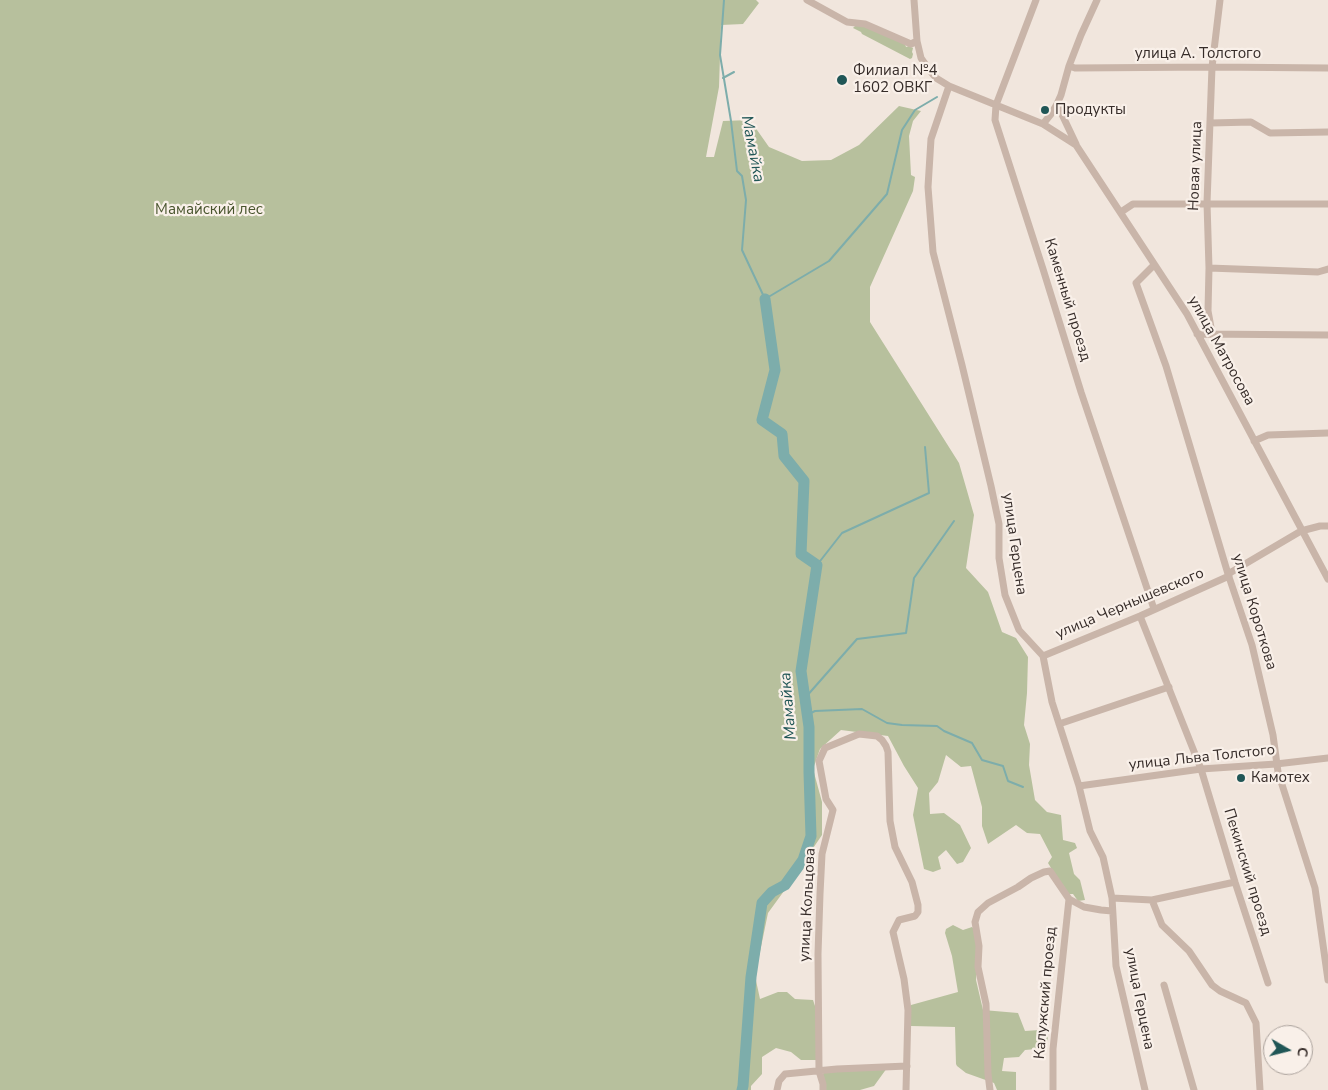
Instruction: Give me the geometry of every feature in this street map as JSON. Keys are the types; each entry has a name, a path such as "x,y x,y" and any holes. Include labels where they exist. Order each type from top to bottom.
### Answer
{"street":[{"path":"807,0 816,2 848,22 865,24 911,44 917,41"},
{"path":"914,0 917,41 921,58 936,78 949,86"},
{"name":"Каменный проезд","path":"1036,0 996,105 994,120 1081,392 1154,609"},
{"path":"1043,124 1051,114 1061,95 1069,66 1097,0"},
{"name":"Новая улица","path":"1212,333 1208,311 1207,203 1212,67 1220,0"},
{"name":"улица А. Толстого","path":"1069,66 1075,68 1328,68"},
{"name":"улица Матросова","path":"949,86 1043,124 1076,145"},
{"name":"улица Герцена","path":"949,86 931,139 928,187 933,252 993,495 999,524 999,558 1005,595 1019,630 1043,656 1052,702 1079,786 1090,831 1103,857 1112,898 1116,966 1145,1090"},
{"name":"улица Матросова","path":"1057,104 1076,145 1186,314 1328,579"},
{"path":"1211,123 1251,122 1270,133 1328,132"},
{"path":"1121,212 1133,204 1328,204"},
{"name":"улица Короткова","path":"1154,265 1136,282 1166,366 1228,575 1252,645 1273,734 1278,772 1315,888 1328,980"},
{"path":"1208,268 1318,272 1328,268"},
{"path":"1197,334 1328,335"},
{"path":"1254,441 1268,435 1328,433"},
{"name":"улица Чернышевского","path":"1043,656 1140,616 1228,575 1301,531 1328,526"},
{"path":"1140,616 1201,769"},
{"path":"1059,724 1169,687"},
{"name":"улица Кольцова","path":"823,1090 819,1071 818,954 820,894 822,854 833,810 826,799 819,760 825,748 859,734 876,736 886,746 888,752 890,821 896,847 912,882 918,905 918,912 915,916 899,920 892,932 904,979 908,1010 907,1066"},
{"name":"улица Льва Толстого","path":"1079,786 1201,769 1328,758"},
{"name":"Пекинский проезд","path":"1201,769 1268,983"},
{"path":"990,1090 986,1004 978,967 980,946 975,922 978,912 988,903 1031,878 1050,871 1069,899 1084,907 1112,910"},
{"path":"1112,898 1152,900 1235,882"},
{"name":"Калужский проезд","path":"1053,1090 1054,1049 1069,899"},
{"path":"1152,900 1162,925 1189,951 1212,985 1220,991 1246,1003 1256,1023 1260,1090"},
{"path":"1164,986 1194,1090"},
{"path":"777,1090 779,1081 785,1074 907,1066 906,1090"}],"green space":[{"name":"Мамайский лес","path":"0,0 756,0 759,3 743,24 721,25 719,87 706,157 714,157 723,121 750,120 769,147 802,161 831,160 859,145 899,106 921,111 913,121 909,136 911,175 915,177 913,191 870,287 870,322 959,463 974,515 966,568 988,592 1002,632 1016,638 1028,657 1024,725 1030,744 1029,765 1035,800 1047,812 1061,815 1063,840 1075,843 1077,848 1069,853 1074,874 1080,880 1085,900 1078,901 1073,894 1067,894 1048,863 1052,857 1040,834 1027,833 1016,825 988,844 982,826 982,807 971,766 961,767 946,755 938,782 929,793 930,814 944,813 960,825 971,848 963,862 957,864 946,850 938,857 941,869 933,872 924,869 913,815 918,788 888,736 841,730 820,749 813,769 822,802 822,835 768,913 755,976 760,999 778,992 787,992 795,999 813,1000 816,1009 816,1060 801,1060 791,1052 776,1048 762,1057 762,1074 751,1086 751,1090 0,1090"},
{"path":"855,26 864,26 905,44 906,47 913,48 912,58 910,59 862,34 853,28"},
{"path":"953,925 963,930 973,928 978,944 976,980 983,1010 1018,1013 1025,1031 1040,1030 1047,1033 1048,1037 1045,1046 1025,1050 1019,1057 1004,1058 1002,1071 1016,1072 1016,1090 997,1090 994,1083 966,1073 957,1066 955,1027 911,1026 911,1005 958,992 952,956 945,933 946,929"},
{"path":"887,1068 874,1086 860,1090 826,1090 822,1074 830,1070"}],"waterway":[{"name":"Мамайка","path":"724,0 720,55 737,171 742,176 746,200 742,250 765,299 829,261 887,194 902,130 915,110 937,97"},
{"path":"723,78 734,72"},
{"name":"Мамайка","path":"742,1090 751,977 762,903 772,892 785,885 803,860 811,836 809,727 801,671 817,565 801,554 804,481 784,456 782,434 762,420 775,370 765,299"},
{"path":"817,565 842,533 929,493 925,447"},
{"path":"805,698 857,639 906,633 914,578 954,521"},
{"path":"807,715 815,711 862,709 887,723 937,726 972,743 982,760 1003,766 1008,781 1023,787"}],"place":[{"name":"Филиал №4 1602 ОВКГ","path":"842,80"},
{"name":"Продукты","path":"1045,110"},
{"name":"Камотех","path":"1241,778"}]}
